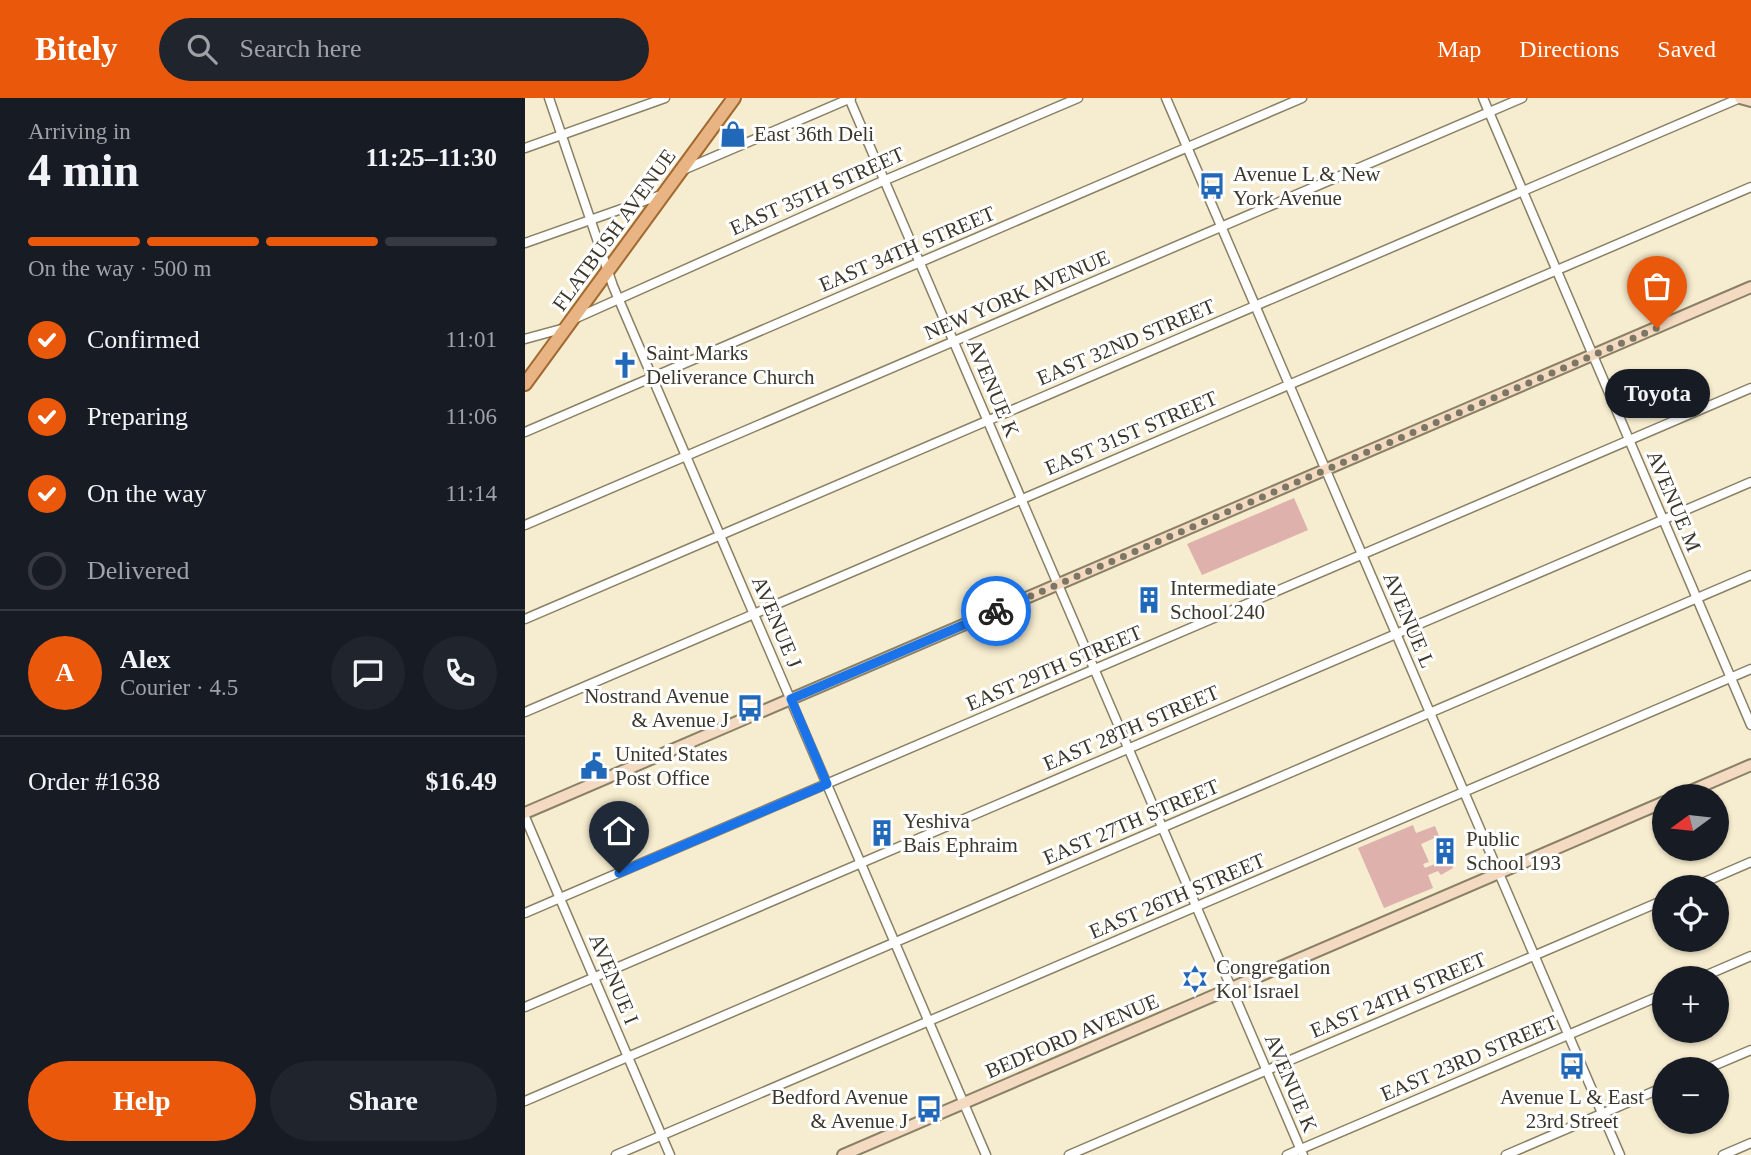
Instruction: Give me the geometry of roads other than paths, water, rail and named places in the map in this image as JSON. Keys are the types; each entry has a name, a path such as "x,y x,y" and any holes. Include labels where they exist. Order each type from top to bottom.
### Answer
{"main road":[{"name":"FLATBUSH AVENUE","path":"525,384 734,98"},
{"path":"1740,98 1751,101"},
{"path":"525,815 1751,287"},
{"path":"1707,784 1751,765"},
{"name":"BEDFORD AVENUE","path":"842,1155 1652,808"}],"street":[{"name":"AVENUE J","path":"549,98 619,298 986,1155"},
{"path":"525,148 665,98"},
{"path":"680,171 850,98"},
{"name":"AVENUE K","path":"850,98 1301,1152"},
{"name":"EAST 35TH STREET","path":"525,339 569,324 619,298 1078,98"},
{"name":"AVENUE L","path":"1166,98 1620,1155"},
{"name":"EAST 34TH STREET","path":"525,432 1303,98"},
{"name":"AVENUE M","path":"1483,98 1751,725"},
{"name":"NEW YORK AVENUE","path":"525,525 1522,98"},
{"name":"EAST 32ND STREET","path":"525,619 1740,98"},
{"name":"EAST 31ST STREET","path":"525,712 1751,187"},
{"path":"525,243 664,194"},
{"name":"EAST 29TH STREET","path":"525,913 1751,388"},
{"name":"EAST 28TH STREET","path":"525,1007 1751,482"},
{"name":"EAST 27TH STREET","path":"525,1101 1751,575"},
{"name":"EAST 26TH STREET","path":"616,1155 1751,668"},
{"name":"AVENUE I","path":"525,815 670,1155"},
{"path":"1721,875 1751,862"},
{"name":"EAST 24TH STREET","path":"1069,1155 1652,905"},
{"path":"1729,966 1751,957"},
{"name":"EAST 23RD STREET","path":"1287,1155 1301,1152 1652,999"},
{"path":"1729,1059 1751,1050"},
{"path":"1506,1155 1652,1092"},
{"path":"1723,1155 1751,1143"}],"place":[{"name":"East 36th Deli","path":"733,134"},
{"name":"Avenue L & New York Avenue","path":"1212,186"},
{"name":"Toyota","path":"1657,328"},
{"name":"Saint Marks Deliverance Church","path":"625,365"},
{"name":"Intermediate School 240","path":"1149,600"},
{"name":"Nostrand Avenue & Avenue J","path":"750,708"},
{"name":"United States Post Office","path":"594,766"},
{"name":"Yeshiva Bais Ephraim","path":"882,833"},
{"name":"Public School 193","path":"1445,851"},
{"name":"Congregation Kol Israel","path":"1195,979"},
{"name":"Avenue L & East 23rd Street","path":"1572,1066"},
{"name":"Bedford Avenue & Avenue J","path":"929,1109"}]}
